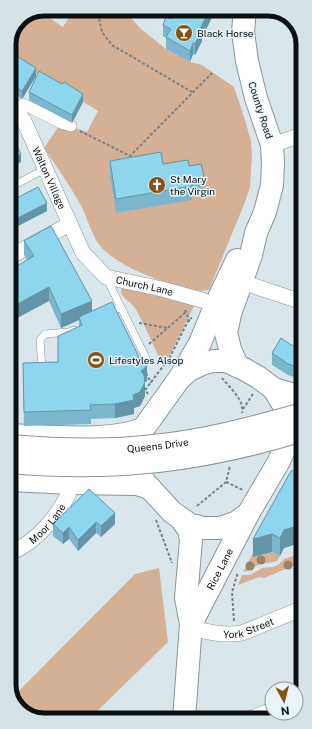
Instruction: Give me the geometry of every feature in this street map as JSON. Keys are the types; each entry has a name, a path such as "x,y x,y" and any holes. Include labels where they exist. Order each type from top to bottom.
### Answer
{"highway":[{"name":"County Road","path":"237,366 230,349 226,333 230,314 251,255 256,232 265,212 272,185 272,145 256,98 247,61 243,32 244,16"},
{"name":"County Road","path":"179,379 200,343 216,304 243,248 256,232"},
{"path":"248,514 237,522 220,528 203,528 189,524 190,513 172,512 145,483 140,473 136,446 141,432 179,379 189,370 213,361 226,361 258,377 264,391 296,396"},
{"name":"Rice Lane","path":"191,626 248,514 275,468 291,435 286,409 264,391"},
{"name":"Queens Drive","path":"16,447 85,450 154,446 227,434 296,416"},
{"path":"16,435 86,437 128,434 144,428"},
{"name":"Queens Drive","path":"16,462 96,466 169,461 231,449 296,432"},
{"path":"72,484 75,458 86,437"},
{"path":"275,468 296,452"},
{"path":"16,480 72,484 137,484 150,488"},
{"name":"Rice Lane","path":"184,713 191,626 186,598 191,540 189,530 190,513"}],"street":[{"path":"16,111 71,126"},
{"name":"Walton Village","path":"16,112 24,121 83,253"},
{"path":"272,145 296,137"},
{"path":"16,253 38,240 70,224"},
{"name":"Church Lane","path":"83,253 106,277 162,289 216,304"},
{"path":"242,282 296,300"},
{"name":"Moor Lane","path":"16,549 27,543 49,523 63,505 72,484"},
{"name":"York Street","path":"191,626 223,635 242,633 296,611"}],"lane":[{"path":"16,184 45,169"},
{"path":"106,277 146,358"},
{"path":"101,316 121,307"},
{"path":"42,370 40,340 45,334 69,332 82,326"}],"path":[{"path":"99,16 102,32 112,45 192,93"},
{"path":"71,126 130,156 212,73"},
{"path":"142,351 186,312"},
{"path":"127,320 168,328"},
{"path":"145,372 151,383"},
{"path":"243,410 264,391"},
{"path":"190,513 226,482 243,490"},
{"path":"153,514 173,566"},
{"path":"235,634 232,592 238,572"}],"shaded area":[{"path":"46,16 63,27 70,16 129,16 140,28 166,49 190,62 202,65 234,87 251,141 252,156 250,187 209,290 198,291 180,288 164,282 141,273 105,251 97,241 90,228 75,195 44,148 61,123 87,132 98,111 16,60 17,37 22,27 28,21 33,18"},
{"path":"123,286 185,302 194,306 170,355 162,363 135,308 122,295 121,289"},
{"path":"283,495 254,557 272,552 280,556 277,561 260,564 248,571 243,572"},
{"path":"296,555 296,565 264,578 259,577 238,585 242,575 250,575 262,568 273,567 284,559"},
{"path":"159,568 168,642 95,713 42,713 35,712 27,707 17,693 135,574"}],"building":[{"path":"173,16 206,16 200,29 202,30 195,44 193,43 190,51 166,37 171,29 163,25 166,17 172,19"},
{"path":"16,55 36,68 22,91 16,87"},
{"path":"39,71 62,84 64,82 83,94 72,115 29,92"},
{"path":"16,145 21,154 16,156"},
{"path":"161,152 163,164 188,160 189,166 201,164 204,176 191,179 192,186 116,199 110,161"},
{"path":"38,187 47,203 16,219 16,198"},
{"path":"51,226 92,301 61,314 49,287 16,305 16,266 34,256 24,241"},
{"name":"Lifestyles Alsop","path":"112,302 139,357 136,358 138,362 147,366 141,371 144,375 145,382 140,392 133,395 134,400 115,404 90,405 91,410 24,412 23,363 58,362 58,336 82,325 79,317"},
{"path":"281,338 291,345 296,346 296,367 288,364 272,353"},
{"path":"296,469 296,526 284,530 280,538 272,534 253,539 291,471"},
{"path":"89,489 115,513 101,526 96,522 78,540 69,527 63,533 53,524"}],"place":[{"name":"Black Horse","path":"184,33"},
{"name":"St Mary the Virgin","path":"157,185"},
{"name":"Lifestyles Alsop","path":"96,360"}]}
